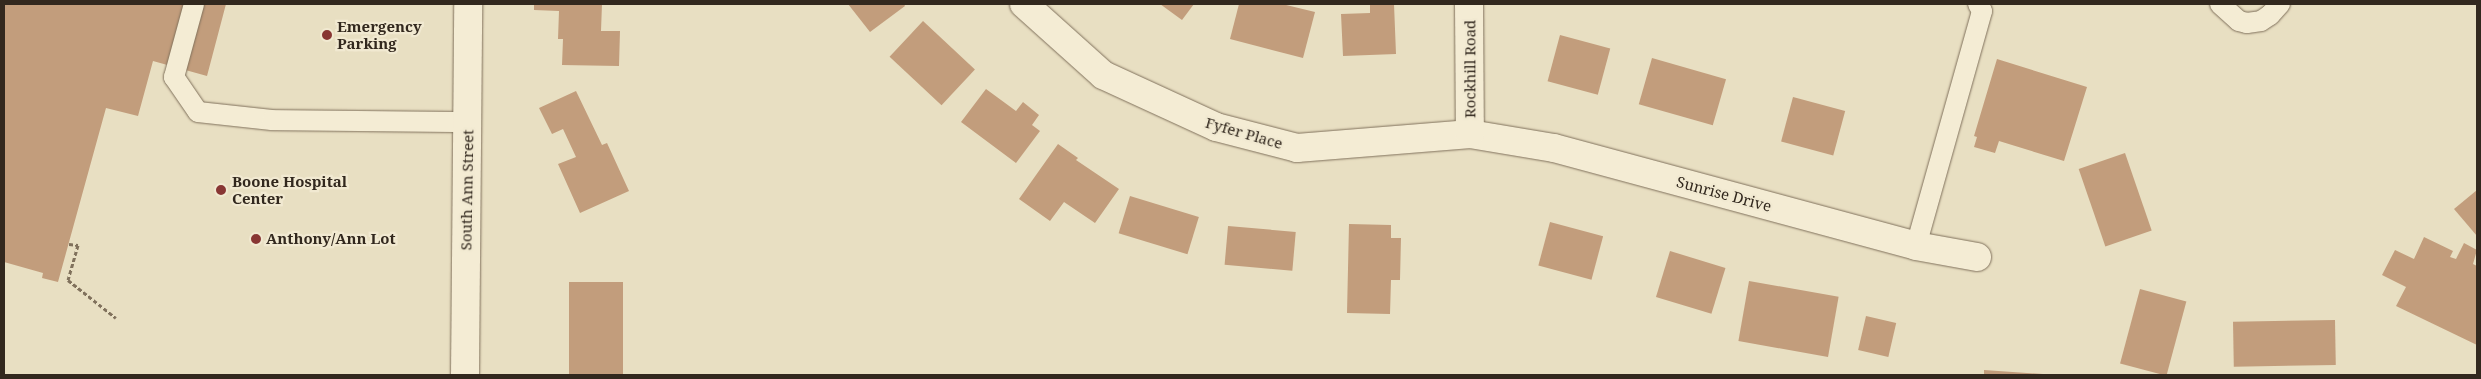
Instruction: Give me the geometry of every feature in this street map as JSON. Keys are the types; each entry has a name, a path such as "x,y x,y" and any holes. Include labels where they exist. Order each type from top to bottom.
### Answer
{"street":[{"name":"South Ann Street","path":"465,375 468,4"},
{"name":"Fyfer Place","path":"1024,4 1103,75 1216,128 1296,148 1470,134"},
{"name":"Rockhill Road","path":"1469,4 1470,134"},
{"name":"Sunrise Drive","path":"1470,134 1554,148 1916,246 1977,256"}],"lane":[{"path":"194,4 174,77 198,112 272,120 468,122"},
{"path":"1916,246 1982,11 1978,4"},
{"path":"2220,4 2239,21 2247,23 2261,21 2270,15 2280,4"}],"path":[{"path":"69,244 78,245 68,280 116,318"}],"building":[{"path":"4,4 226,4 207,76 153,61 138,116 106,108 58,282 42,278 43,273 4,262"},
{"path":"534,4 602,4 601,31 620,31 619,66 562,65 563,39 558,39 559,11 534,10"},
{"path":"848,4 904,4 905,6 870,32"},
{"path":"1160,4 1194,4 1182,20"},
{"path":"1239,4 1282,4 1315,12 1303,58 1230,39"},
{"path":"1370,4 1394,4 1396,54 1343,56 1341,14 1370,13"},
{"path":"923,21 975,69 942,105 890,57"},
{"path":"1560,35 1610,48 1598,95 1548,81"},
{"path":"1652,58 1726,79 1713,125 1639,104"},
{"path":"1997,59 2087,87 2064,161 1999,141 1995,153 1974,147 1977,137 1974,136"},
{"path":"986,89 1016,111 1023,102 1039,115 1032,125 1040,131 1016,163 961,122"},
{"path":"576,91 602,145 607,143 629,191 580,213 558,164 576,157 563,129 552,134 539,108"},
{"path":"1793,97 1845,111 1833,155 1781,141"},
{"path":"1058,144 1078,158 1076,160 1119,189 1095,223 1064,202 1050,221 1019,199"},
{"path":"2125,153 2152,231 2105,246 2079,169"},
{"path":"2477,190 2477,236 2454,209"},
{"path":"1130,196 1199,217 1187,254 1119,233"},
{"path":"1550,222 1603,236 1591,280 1538,265"},
{"path":"1349,224 1391,225 1391,238 1401,238 1400,280 1391,280 1390,314 1347,313"},
{"path":"1228,226 1296,232 1292,271 1225,265"},
{"path":"2424,237 2453,251 2450,257 2456,259 2464,243 2477,250 2473,264 2477,266 2477,345 2396,306 2406,287 2382,275 2395,250 2414,259"},
{"path":"1670,251 1725,268 1711,314 1656,297"},
{"path":"1749,281 1839,297 1828,357 1738,341"},
{"path":"569,282 623,282 623,375 569,375"},
{"path":"2140,289 2186,301 2167,375 2120,363"},
{"path":"1866,316 1896,323 1888,357 1858,350"},
{"path":"2335,320 2336,365 2234,367 2233,322"},
{"path":"1984,370 2043,374 2043,375 1984,375"}],"place":[{"name":"Emergency Parking","path":"327,35"},
{"name":"Boone Hospital Center","path":"221,190"},
{"name":"Anthony/Ann Lot","path":"256,239"}]}
